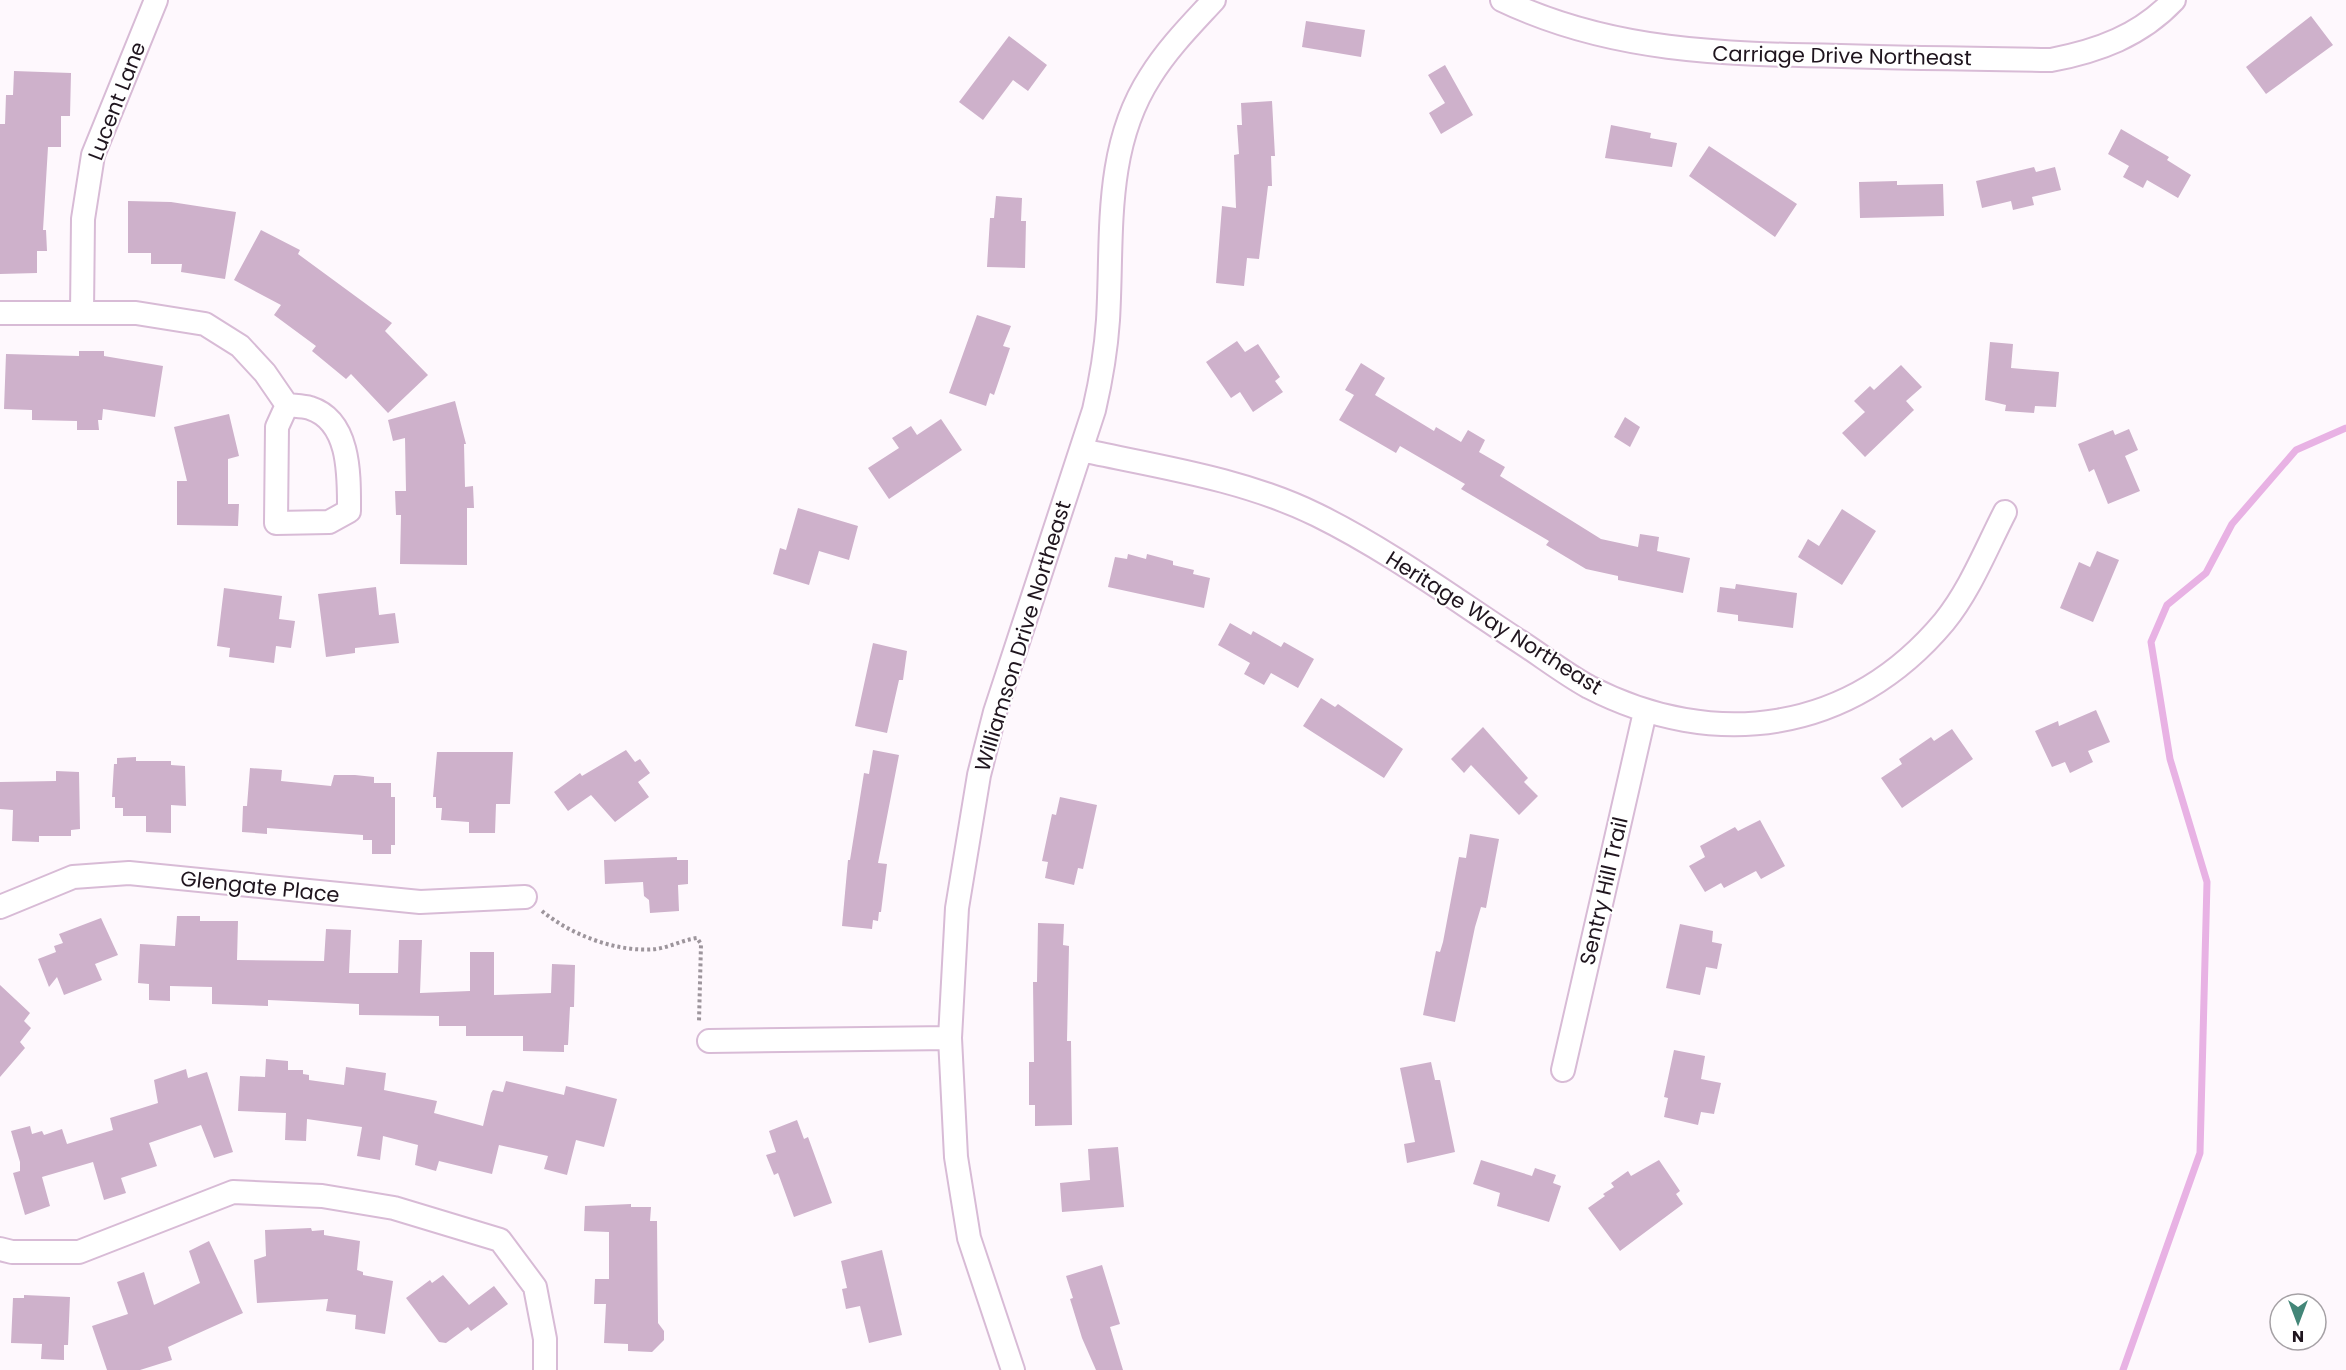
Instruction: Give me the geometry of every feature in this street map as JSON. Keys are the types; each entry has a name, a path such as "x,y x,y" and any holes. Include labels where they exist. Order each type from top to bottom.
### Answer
{"street":[{"name":"Lucent Lane","path":"82,313 83,219 93,155 156,0"},
{"name":"Williamson Drive Northeast","path":"1013,1370 969,1238 956,1157 950,1038 957,908 979,775 995,712 1094,410 1104,365 1108,321 1112,188 1119,151 1132,111 1149,78 1173,44 1214,0"},
{"name":"Carriage Drive Northeast","path":"1502,0 1522,10 1604,36 1657,47 1722,54 2051,60 2091,52 2128,36 2162,13 2174,0"},
{"path":"0,313 136,313 205,324 240,346 265,373 287,405 312,409 334,426 349,462 349,511 329,522 276,523 277,428 287,405"},
{"name":"Heritage Way Northeast","path":"1081,450 1222,481 1315,514 1359,537 1588,686 1646,712 1699,724 1755,724 1811,713 1863,691 1906,662 1945,621 1968,585 2005,512"},
{"name":"Sentry Hill Trail","path":"1563,1070 1646,712"},
{"name":"Glengate Place","path":"0,907 74,877 129,873 420,902 525,897"},
{"path":"709,1041 950,1038"},
{"path":"0,1249 12,1252 79,1252 233,1192 322,1196 394,1208 500,1240 536,1287 545,1339 546,1370"}],"path":[{"path":"525,897 556,922 615,947 638,950 659,949 697,938 701,944 699,1035 709,1041"}],"building":[{"path":"2311,16 2333,45 2266,94 2246,67"},
{"path":"1306,21 1365,30 1361,57 1302,47"},
{"path":"1009,36 1047,65 1028,91 1013,80 983,120 959,102"},
{"path":"1445,65 1473,115 1441,134 1429,113 1445,103 1428,75"},
{"path":"14,71 71,73 70,116 61,116 61,147 48,147 43,230 46,230 47,251 37,251 37,273 0,274 0,124 5,124 6,95 13,95"},
{"path":"1272,101 1275,156 1271,156 1272,186 1268,186 1259,259 1247,258 1244,286 1216,283 1222,206 1236,208 1234,155 1239,154 1237,125 1242,125 1241,103"},
{"path":"1611,125 1651,133 1650,138 1677,143 1672,167 1605,158"},
{"path":"2121,129 2169,157 2167,160 2191,175 2178,198 2147,180 2143,188 2123,177 2129,166 2108,154"},
{"path":"1709,146 1797,204 1775,237 1689,176"},
{"path":"2034,167 2036,172 2055,167 2061,190 2032,197 2034,205 2013,210 2011,201 1982,208 1976,181"},
{"path":"1897,181 1897,185 1943,184 1944,216 1860,218 1859,182"},
{"path":"996,196 1022,198 1021,221 1026,221 1025,268 987,267 990,218 994,218"},
{"path":"128,201 171,202 236,212 225,279 181,272 182,264 151,264 151,253 128,253"},
{"path":"261,230 300,250 298,254 392,323 385,331 428,375 388,413 351,374 346,379 312,351 316,346 274,315 281,305 234,280"},
{"path":"977,315 1011,326 1003,346 1010,348 994,395 990,393 986,406 949,393"},
{"path":"1237,341 1245,352 1258,344 1280,377 1275,381 1283,392 1253,412 1240,392 1231,398 1206,362"},
{"path":"1990,342 2013,344 2011,368 2059,372 2056,407 2035,406 2034,413 2005,411 2006,405 1985,400"},
{"path":"79,351 104,351 104,356 163,366 155,417 103,409 102,420 98,420 99,430 77,430 77,421 32,420 32,410 4,409 6,354 79,356"},
{"path":"1361,363 1385,378 1375,395 1434,431 1436,427 1461,442 1468,430 1485,440 1479,452 1505,467 1500,476 1601,539 1638,547 1640,534 1659,537 1657,551 1690,558 1683,593 1618,580 1618,576 1586,569 1546,545 1549,541 1461,489 1465,484 1400,446 1396,453 1339,420 1354,395 1345,390"},
{"path":"1901,365 1922,387 1906,401 1914,410 1865,457 1842,433 1865,412 1854,401 1870,386 1874,390"},
{"path":"455,401 466,444 464,444 465,487 473,486 474,508 467,508 467,565 400,564 401,515 396,515 395,491 406,491 405,438 393,441 388,420"},
{"path":"229,414 239,456 228,459 228,504 239,504 238,526 177,525 177,481 187,481 174,427"},
{"path":"1625,417 1640,427 1630,447 1614,437"},
{"path":"941,419 962,450 889,499 868,468 899,448 892,438 911,426 917,435"},
{"path":"2129,429 2138,450 2125,456 2140,491 2108,504 2094,469 2089,472 2078,444 2113,430 2115,435"},
{"path":"798,508 858,526 849,560 819,551 809,585 773,574 780,548 786,550"},
{"path":"1842,509 1876,531 1842,585 1798,557 1808,539 1819,546"},
{"path":"2097,551 2119,560 2093,622 2060,608 2079,562 2090,567"},
{"path":"1128,554 1146,559 1147,554 1173,561 1173,565 1194,570 1193,574 1210,578 1204,608 1108,587 1115,557 1127,559"},
{"path":"1736,584 1797,593 1793,628 1738,621 1738,615 1717,612 1720,587 1735,589"},
{"path":"376,587 379,615 395,613 399,643 355,648 355,653 326,657 318,594"},
{"path":"224,588 282,596 279,619 295,621 291,648 276,646 274,663 229,657 230,648 217,646"},
{"path":"1230,623 1251,635 1253,631 1281,647 1284,642 1314,659 1298,688 1271,673 1264,685 1244,674 1250,663 1218,645"},
{"path":"873,643 907,651 903,680 899,680 887,733 855,726"},
{"path":"1321,698 1335,707 1338,704 1403,749 1384,778 1303,726"},
{"path":"2096,710 2110,742 2088,751 2093,762 2070,773 2065,762 2052,767 2035,731 2058,721 2059,726"},
{"path":"1483,727 1528,778 1524,782 1538,796 1519,815 1471,765 1464,773 1451,759"},
{"path":"1952,729 1973,759 1902,808 1881,778 1902,764 1899,759 1931,737 1934,741"},
{"path":"626,750 635,762 640,759 650,773 638,782 649,797 615,822 591,795 568,811 554,792 580,773 582,776"},
{"path":"873,750 899,755 878,863 887,864 881,912 879,912 878,921 873,920 872,929 842,926 848,860 850,860 864,773 869,774"},
{"path":"437,752 513,752 510,804 496,804 495,833 469,833 469,822 441,820 442,808 436,808 436,797 433,797"},
{"path":"136,757 136,761 171,761 171,765 185,766 186,806 171,805 171,833 146,832 146,816 123,816 123,808 115,808 115,797 112,797 114,764 117,764 117,758"},
{"path":"250,768 282,770 281,781 331,786 334,775 355,775 374,777 374,783 391,783 391,797 395,797 395,845 391,845 391,854 372,854 372,840 363,840 363,835 267,828 267,834 242,832 243,806 247,806"},
{"path":"56,771 79,772 80,829 71,830 71,836 39,836 39,842 12,841 13,810 0,809 0,782 56,781"},
{"path":"1060,797 1097,805 1083,869 1078,868 1074,885 1045,878 1048,862 1042,861 1052,814 1056,815"},
{"path":"1760,820 1785,866 1761,879 1756,871 1724,888 1721,883 1705,892 1689,866 1705,857 1700,846 1735,827 1738,831"},
{"path":"1470,834 1499,839 1486,908 1481,907 1475,927 1455,1022 1423,1015 1436,951 1440,952 1443,942 1459,857 1466,858"},
{"path":"677,857 677,860 688,860 688,884 678,885 679,911 650,913 649,900 644,896 643,882 605,884 604,860"},
{"path":"177,916 200,916 200,921 238,921 237,960 324,961 326,929 351,930 349,973 398,973 399,940 422,940 420,993 470,991 470,952 494,952 494,995 551,993 552,964 575,965 574,1007 570,1007 568,1045 564,1045 564,1052 523,1051 523,1036 466,1036 466,1026 439,1026 439,1016 359,1015 359,1004 268,1000 268,1006 212,1004 212,987 170,986 170,1001 149,1000 149,984 138,983 140,944 175,946"},
{"path":"101,918 118,955 95,964 102,980 64,995 57,977 49,987 38,959 56,952 54,946 63,943 59,934"},
{"path":"1038,923 1064,924 1063,945 1069,946 1067,1041 1071,1041 1072,1125 1035,1126 1035,1105 1029,1105 1029,1062 1034,1062 1033,982 1037,982"},
{"path":"1680,924 1713,931 1712,942 1722,944 1717,969 1706,967 1700,995 1666,988"},
{"path":"0,985 30,1013 24,1021 31,1028 20,1042 25,1048 0,1077"},
{"path":"1674,1050 1705,1056 1701,1079 1721,1083 1714,1114 1701,1112 1698,1125 1664,1117 1668,1098 1664,1097"},
{"path":"266,1059 288,1061 288,1070 303,1070 303,1074 309,1075 309,1080 344,1085 346,1067 386,1073 384,1090 437,1101 434,1113 483,1126 491,1093 493,1090 503,1092 506,1081 564,1095 566,1086 617,1099 604,1147 576,1140 567,1175 544,1169 548,1156 499,1145 492,1174 439,1161 436,1171 415,1165 418,1145 383,1136 380,1160 357,1156 362,1127 307,1119 306,1141 285,1140 286,1113 238,1111 240,1076 265,1077"},
{"path":"1431,1062 1435,1080 1440,1080 1455,1152 1407,1163 1404,1144 1415,1142 1400,1068"},
{"path":"186,1069 188,1078 207,1072 233,1152 214,1158 201,1125 149,1143 157,1166 121,1178 126,1193 104,1200 93,1162 42,1177 50,1206 25,1215 13,1173 20,1171 20,1162 11,1131 30,1126 32,1134 42,1131 44,1135 62,1129 67,1144 113,1130 110,1118 158,1103 154,1080"},
{"path":"797,1120 804,1139 808,1137 832,1203 794,1217 778,1173 774,1175 766,1155 776,1152 769,1131"},
{"path":"1118,1147 1124,1207 1062,1212 1060,1183 1090,1180 1088,1149"},
{"path":"1481,1160 1532,1176 1535,1168 1556,1175 1553,1183 1561,1186 1549,1222 1497,1206 1500,1193 1473,1184"},
{"path":"1659,1160 1680,1191 1676,1194 1683,1204 1620,1251 1588,1208 1614,1187 1611,1183 1628,1171 1631,1176"},
{"path":"631,1204 631,1207 651,1207 650,1221 657,1221 658,1323 664,1331 664,1340 652,1352 628,1351 628,1344 604,1343 606,1304 594,1304 595,1279 609,1279 609,1232 584,1231 585,1206"},
{"path":"311,1228 312,1231 324,1230 324,1235 360,1241 357,1270 363,1272 363,1275 393,1281 385,1334 355,1329 356,1315 326,1311 328,1299 257,1303 254,1260 266,1256 265,1230"},
{"path":"209,1241 243,1313 168,1347 172,1360 140,1370 107,1370 92,1326 128,1314 117,1282 144,1272 154,1305 200,1283 189,1251"},
{"path":"882,1250 902,1335 869,1343 860,1306 846,1309 842,1289 847,1288 841,1261"},
{"path":"1102,1265 1120,1324 1110,1327 1123,1370 1096,1370 1082,1338 1070,1299 1073,1298 1066,1276"},
{"path":"443,1275 469,1305 494,1286 508,1304 471,1331 468,1327 446,1343 439,1342 406,1298 430,1280 432,1283"},
{"path":"24,1295 70,1297 68,1345 64,1345 64,1360 41,1359 42,1344 11,1343 13,1298 24,1298"}],"waterway":[{"path":"2123,1370 2200,1153 2207,882 2170,759 2151,642 2167,605 2206,573 2232,524 2296,450 2346,428"}]}
